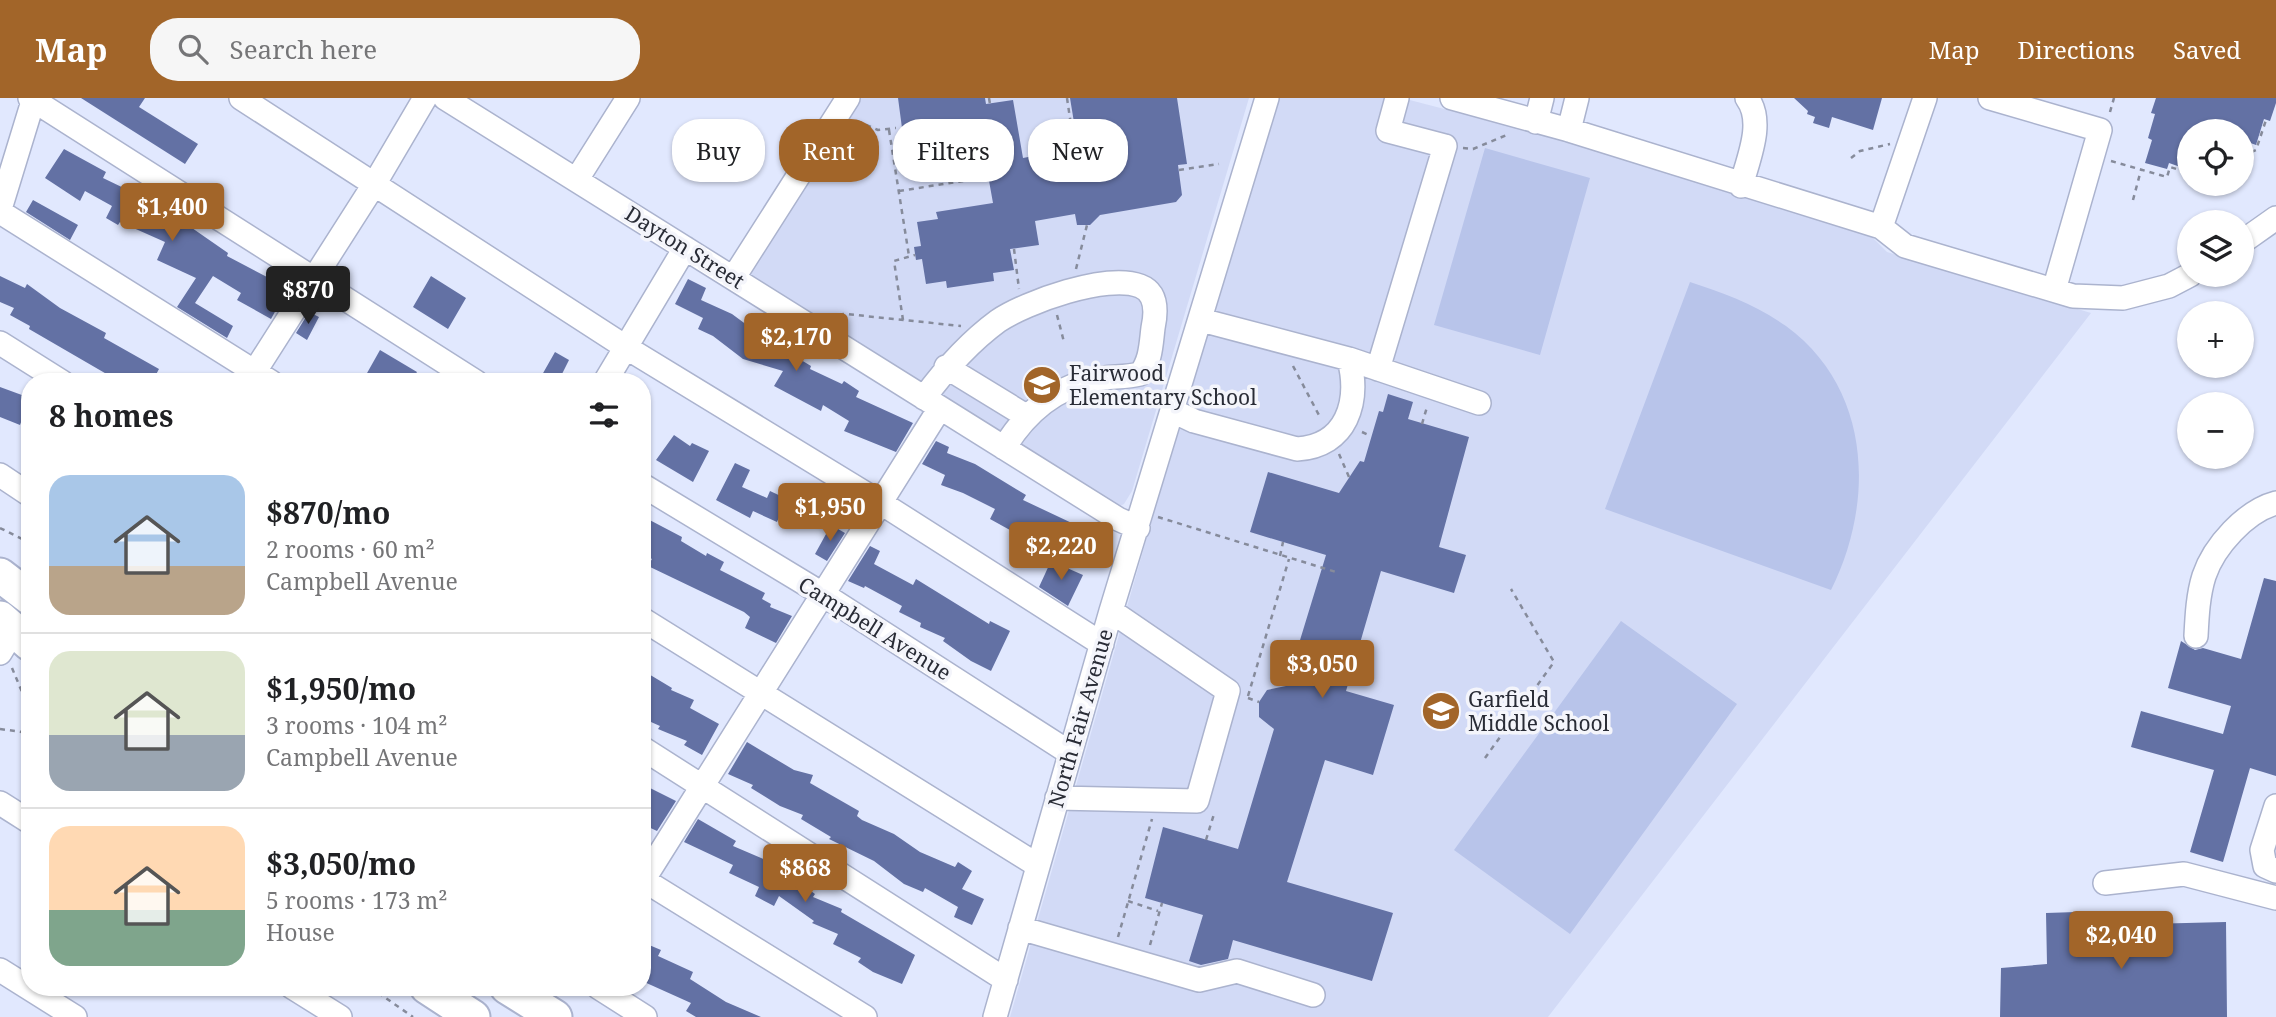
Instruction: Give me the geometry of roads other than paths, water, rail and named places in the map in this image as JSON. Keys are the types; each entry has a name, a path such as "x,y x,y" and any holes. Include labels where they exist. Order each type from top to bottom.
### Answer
{"highway":[{"path":"0,575 21,591"},
{"path":"440,996 468,1016"},
{"path":"521,996 555,1017"}],"street":[{"path":"240,98 627,348 881,503 1102,644"},
{"path":"261,373 315,278 425,98"},
{"name":"Dayton Street","path":"446,98 1004,448 1145,522"},
{"path":"577,179 628,98"},
{"name":"North Fair Avenue","path":"995,1017 1111,611 1145,522 1173,411 1267,98"},
{"path":"1378,369 1446,146 1388,131 1397,98"},
{"path":"1452,98 1569,130 1741,186 1881,227 1905,246 2073,296 2123,298 2177,282"},
{"path":"1536,122 1542,98"},
{"path":"1569,130 1577,98"},
{"path":"1741,186 1755,128 1754,108 1747,98"},
{"path":"1881,227 1925,98"},
{"path":"1990,98 2100,130 2054,290"},
{"path":"250,373 0,210 32,99 462,373"},
{"path":"734,277 849,107"},
{"path":"2254,234 2276,218"},
{"path":"611,373 685,248"},
{"path":"651,867 881,503 932,403 946,368 999,320 1051,295 1093,286 1141,286 1147,292 1156,314 1147,366 1140,374 1090,380 1069,388 1026,416 1004,448"},
{"path":"1201,320 1349,359 1479,403"},
{"path":"0,343 48,373"},
{"path":"1173,411 1194,421 1297,449 1314,448 1331,438 1343,424 1353,402 1355,380 1349,359"},
{"path":"946,368 1026,416"},
{"path":"0,475 21,489"},
{"name":"Campbell Avenue","path":"651,490 824,595 1070,753"},
{"path":"2196,636 2204,576 2213,556 2235,529 2262,507 2276,503"},
{"path":"1057,798 1197,801 1228,691 1111,611"},
{"path":"651,624 1037,865"},
{"path":"651,754 1006,980"},
{"path":"0,803 21,816"},
{"path":"2276,806 2262,850 2265,866 2276,871"},
{"path":"2105,883 2184,874 2276,898"},
{"path":"651,885 865,1017"},
{"path":"1020,928 1199,980 1237,971 1312,995"},
{"path":"0,970 21,983"},
{"path":"41,996 75,1017"},
{"path":"306,996 340,1017"},
{"path":"612,996 645,1017"}],"place":[{"name":"Fairwood Elementary School","path":"1042,385"},
{"name":"Garfield Middle School","path":"1441,711"}]}
